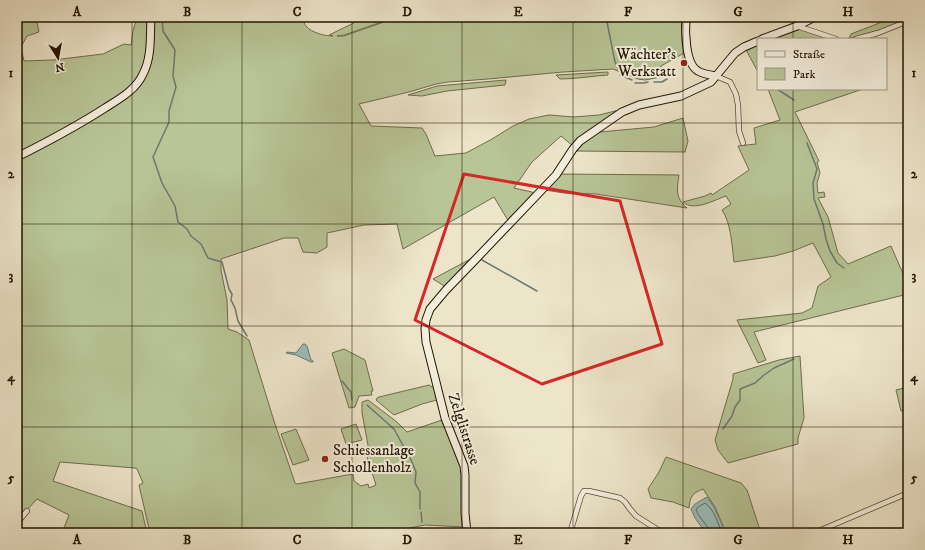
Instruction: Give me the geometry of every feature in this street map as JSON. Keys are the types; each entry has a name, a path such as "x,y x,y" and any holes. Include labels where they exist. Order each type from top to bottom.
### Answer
{"street":[{"path":"17,157 61,135 96,114 135,86 146,67 150,45 151,17"},
{"path":"686,17 687,49 694,68 699,72 716,76 730,82 736,94 739,131 743,144"},
{"path":"765,38 797,26 815,17"},
{"path":"860,38 878,33 908,21"},
{"path":"797,26 833,38"},
{"name":"Zelglistrasse","path":"468,533 465,513 464,466 445,418 426,342 424,329 430,309 446,290 556,175 580,141 622,112 639,105 681,96 711,82 735,53 744,46 757,41"},
{"path":"570,533 581,496 584,491 589,491 620,498 636,516 662,533"},
{"path":"814,533 908,493"},
{"path":"17,523 27,511"}],"highlighted area":[{"path":"464,174 620,201 662,344 542,384 415,320"}],"green space":[{"path":"17,17 36,17 39,32 27,36 21,47 24,61 53,60 103,54 124,44 131,45 134,26 141,17 303,17 305,25 312,31 323,35 333,36 329,35 366,17 396,17 337,36 344,36 398,17 684,17 686,52 661,66 661,77 645,80 638,79 613,69 448,82 359,104 371,126 422,128 435,156 466,153 513,126 529,119 549,115 574,117 599,115 619,110 573,146 561,136 532,162 514,188 536,193 509,222 494,197 403,249 397,224 364,225 327,233 327,247 317,253 303,252 298,238 284,238 221,259 221,270 227,300 228,329 237,332 249,340 295,483 297,484 353,474 354,481 361,486 368,484 369,488 376,485 366,454 368,445 362,413 362,402 368,400 397,422 407,432 442,420 460,463 462,473 464,527 425,525 396,533 150,533 139,485 143,483 137,469 60,462 53,481 142,511 147,533 62,533 69,515 37,499 17,521"},
{"path":"879,17 908,17 908,19 872,33 849,38 851,34 882,22"},
{"path":"797,28 827,38 770,38"},
{"path":"757,42 757,70 745,48"},
{"path":"608,72 608,75 566,79 560,79 556,75"},
{"path":"506,80 505,85 447,91 422,96 408,95 437,86"},
{"path":"768,90 860,90 795,112 819,161 817,162 820,173 817,183 818,193 824,192 825,197 818,198 828,217 838,253 848,264 891,246 908,285 908,294 754,332 766,360 758,363 737,320 802,313 812,308 818,286 831,277 813,243 775,256 734,262 729,228 722,210 731,204 726,196 698,206 688,205 683,202 711,193 712,195 749,170 738,146 756,144 754,128 780,120"},
{"path":"683,118 688,141 685,152 574,151 582,141 599,130 600,132 654,127"},
{"path":"559,174 679,175 677,189 680,201 687,208 596,194 564,193 545,190"},
{"path":"478,255 446,287 433,279"},
{"path":"344,349 365,360 373,391 371,391 372,395 359,396 355,407 349,408 332,353"},
{"path":"800,356 804,418 798,438 798,444 728,463 718,450 715,440 733,379 733,374 779,360"},
{"path":"429,385 434,388 437,400 394,415 376,400 379,397"},
{"path":"908,387 908,409 901,411 896,390"},
{"path":"356,424 362,440 346,444 341,429"},
{"path":"296,429 309,460 293,465 281,434"},
{"path":"666,457 741,483 747,490 761,533 726,533 715,507 703,489 696,492 692,496 689,508 673,502 651,498 648,489 659,472"}],"water":[{"path":"303,344 307,346 313,362 296,355 286,353 296,353"},
{"path":"707,497 714,507 726,533 706,533 695,518 691,509 695,504"}],"waterway":[{"path":"162,17 163,31 175,50 173,76 176,87 169,111 169,122 153,157 162,183 175,206 178,222 201,244 208,258 222,262 229,289 232,294 231,300 235,308 238,321 247,336"},
{"path":"606,17 615,62 618,69"},
{"path":"620,75 632,80"},
{"path":"654,82 662,82 667,79"},
{"path":"635,83 648,82"},
{"path":"779,90 794,100"},
{"path":"807,143 817,169 813,183 814,199 823,224 830,251 837,263 844,268"},
{"path":"482,260 537,291"},
{"path":"723,429 740,400 740,389 755,383 774,368 794,359"},
{"path":"342,381 351,392 352,400"},
{"path":"367,405 394,429 411,460 416,472 415,483 420,492 420,509"},
{"path":"421,512 422,522"}],"place":[{"name":"Wächter's Werkstatt","path":"684,63"},
{"name":"Schiessanlage Schollenholz","path":"325,459"}]}
